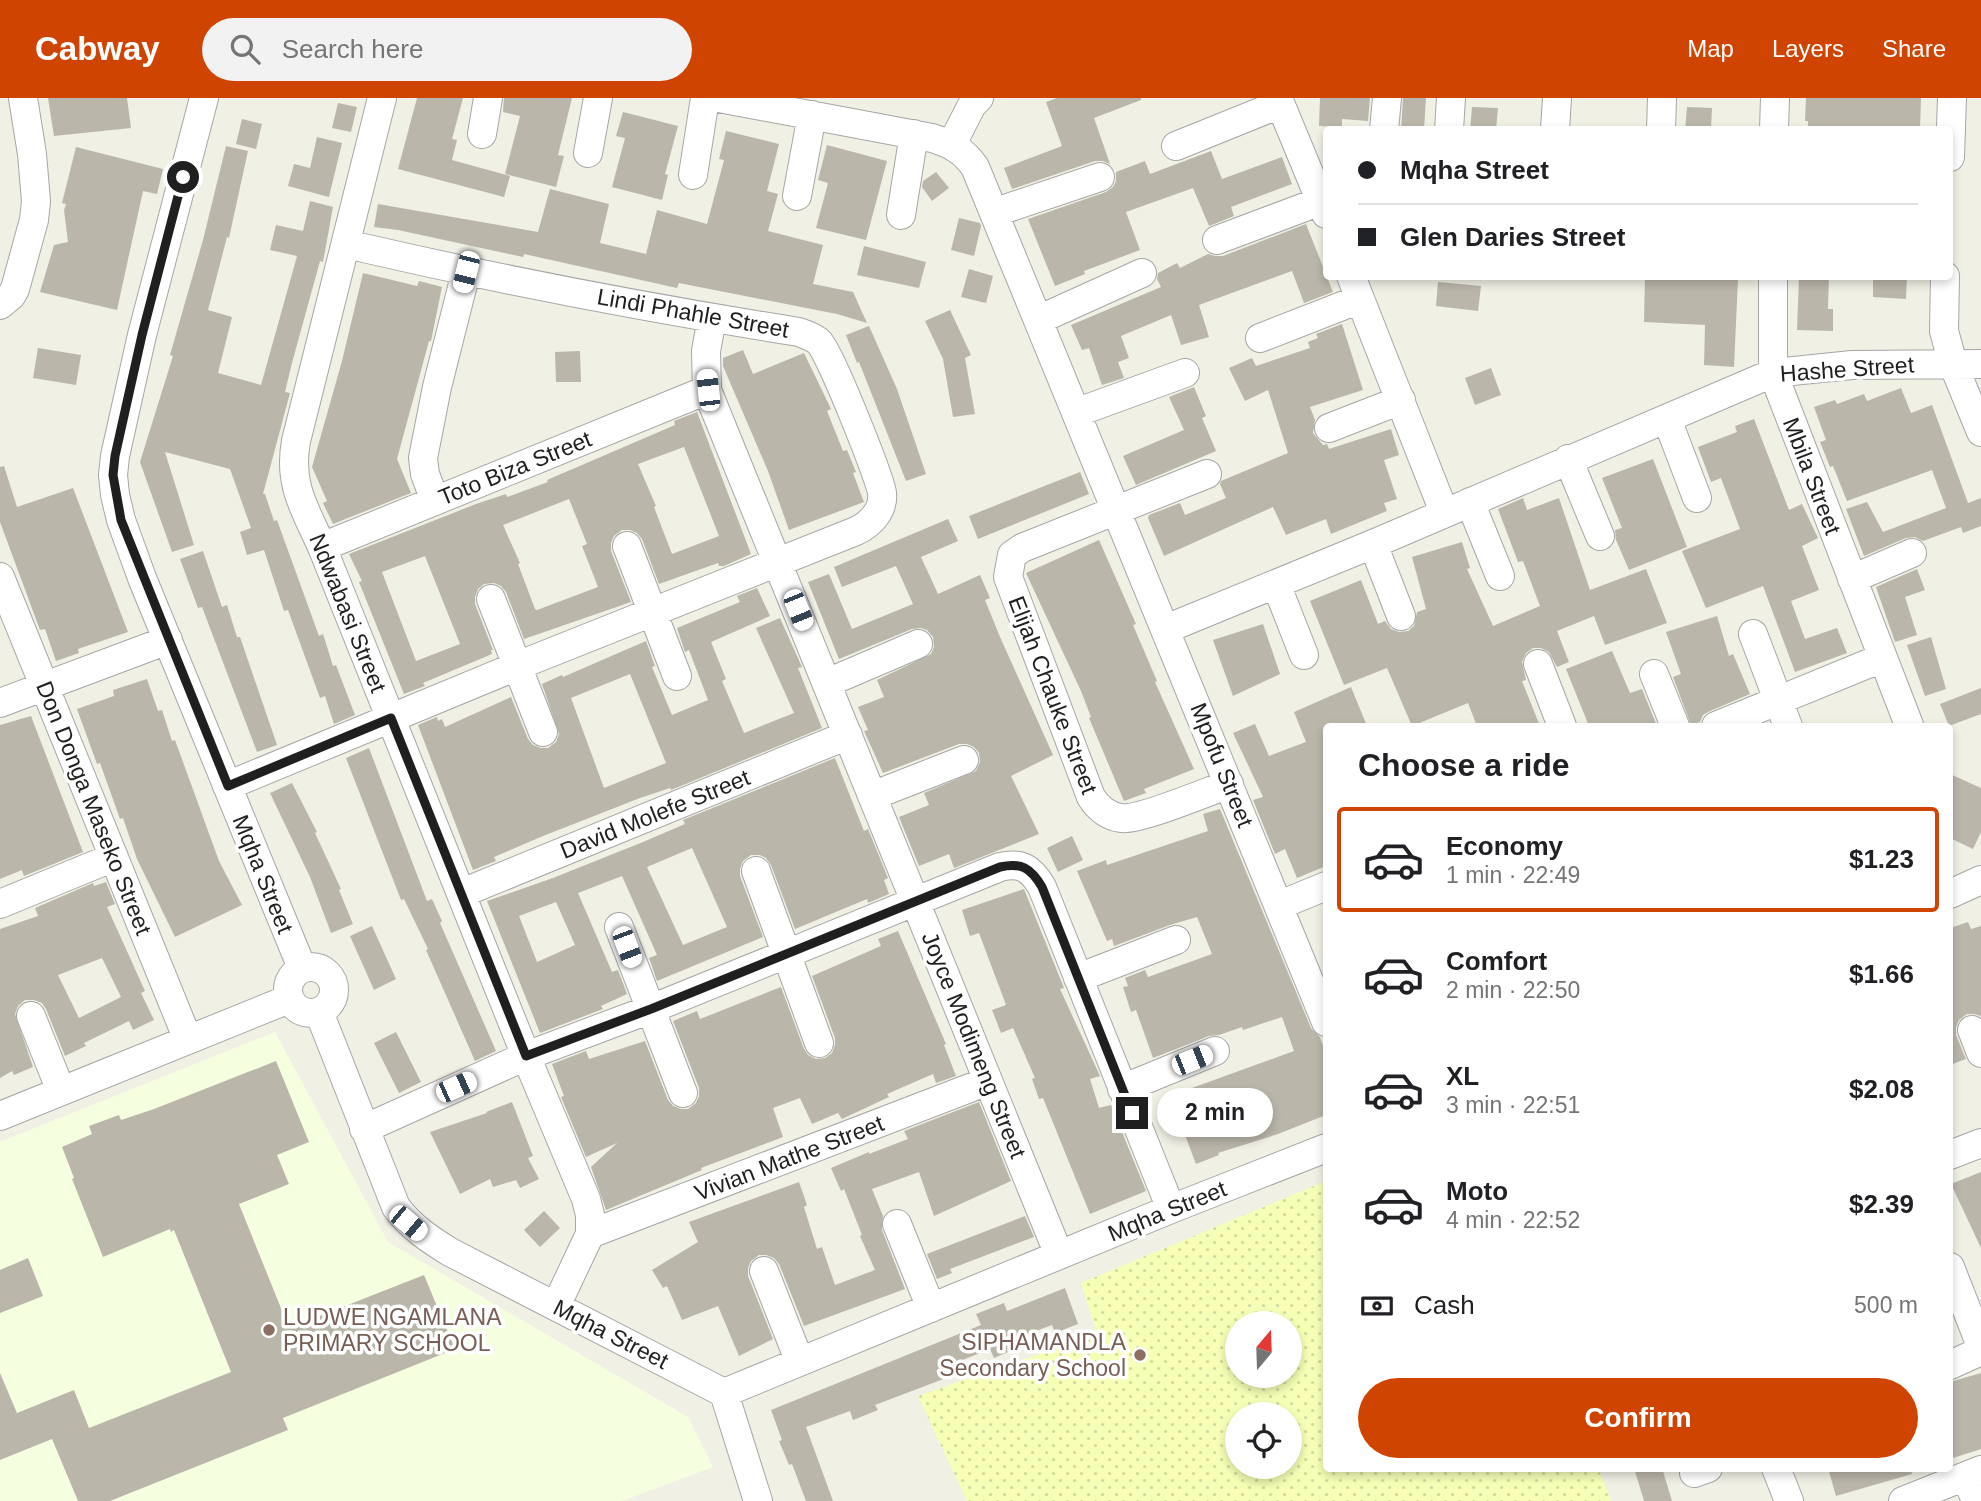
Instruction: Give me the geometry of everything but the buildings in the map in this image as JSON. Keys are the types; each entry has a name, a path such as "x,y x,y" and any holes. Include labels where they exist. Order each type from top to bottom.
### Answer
{"street":[{"path":"0,305 15,289 34,220 36,183 23,98"},
{"name":"Mqha Street","path":"204,98 142,335 113,475 121,520 302,968"},
{"name":"Ndwabasi Street","path":"382,98 315,359 292,461 293,475 586,1199 590,1215 590,1234"},
{"path":"482,134 488,98"},
{"path":"588,153 597,98"},
{"path":"693,175 720,98 830,111 952,144 972,105 979,98"},
{"path":"1384,126 1387,98"},
{"path":"1449,126 1451,98"},
{"path":"1555,126 1557,98"},
{"path":"1661,126 1662,98"},
{"path":"1774,126 1775,98"},
{"path":"1951,126 1952,98"},
{"path":"1176,146 1279,101 1315,159 1323,202"},
{"path":"797,196 830,111"},
{"path":"901,215 914,134"},
{"name":"Mpofu Street","path":"952,144 966,154 975,167 996,212 1323,1014"},
{"path":"996,212 1100,177"},
{"path":"1217,240 1323,207"},
{"name":"Lindi Phahle Street","path":"228,786 652,611 866,527 878,510 882,492 832,365 820,342 799,332 466,272 346,244"},
{"path":"435,501 425,474 423,458 437,387 466,272"},
{"path":"1038,320 1142,273"},
{"path":"1773,280 1773,373"},
{"path":"1945,280 1944,331 1953,364 1981,432"},
{"path":"1260,338 1355,288 1444,512"},
{"name":"Joyce Modimeng Street","path":"712,318 706,351 708,390 1059,1255"},
{"name":"Hashe Street","path":"1166,629 1373,544 1773,373 1852,365 1981,364"},
{"path":"1078,412 1185,373"},
{"name":"Mbila Street","path":"1773,373 1908,723"},
{"name":"Toto Biza Street","path":"322,547 708,390"},
{"path":"1329,428 1401,400"},
{"path":"1667,419 1697,498"},
{"path":"1568,459 1600,537"},
{"path":"1116,509 1207,474"},
{"path":"1470,502 1500,576"},
{"name":"Elijah Chauke Street","path":"1116,509 1022,548 1012,555 1008,577 1091,797 1108,815 1130,819 1229,784"},
{"path":"1373,544 1401,616"},
{"path":"627,546 677,676"},
{"path":"1852,579 1912,553"},
{"name":"Don Donga Maseko Street","path":"0,577 188,1040"},
{"path":"1276,584 1304,655"},
{"path":"491,599 543,732"},
{"path":"1753,634 1783,714"},
{"path":"0,703 168,640"},
{"path":"827,683 918,644"},
{"path":"1733,723 1783,714 1882,659"},
{"path":"1538,664 1561,723"},
{"path":"1654,674 1674,723"},
{"name":"David Molefe Street","path":"462,893 848,735"},
{"path":"872,796 964,760"},
{"path":"0,904 114,857"},
{"path":"364,1129 526,1056 651,1009 1012,864 1024,866 1034,874 1042,887 1171,1209"},
{"path":"756,871 819,1043"},
{"path":"1953,893 1981,880"},
{"path":"1280,905 1323,887"},
{"path":"619,927 683,1093"},
{"path":"1078,978 1176,940"},
{"path":"302,968 320,968 333,981 332,999 329,1005 319,1012 298,1010 289,999 289,981 302,968"},
{"path":"0,1116 289,999"},
{"name":"Mqha Street","path":"319,1012 396,1207 408,1223 450,1252 724,1392 1323,1149"},
{"path":"31,1016 61,1091"},
{"path":"1122,1089 1215,1051"},
{"name":"Vivian Mathe Street","path":"590,1234 988,1081"},
{"path":"1953,1154 1981,1143"},
{"path":"897,1224 931,1308"},
{"path":"556,1306 590,1234"},
{"path":"765,1271 799,1360"},
{"path":"1953,1275 1981,1346"},
{"path":"1953,1364 1981,1351"},
{"path":"724,1392 758,1501"},
{"path":"1778,1472 1789,1501"},
{"path":"1903,1501 1974,1482"}],"shaded area":[{"name":"LUDWE NGAMLANA PRIMARY SCHOOL","path":"275,1032 388,1242 688,1417 713,1467 622,1501 0,1501 0,1142"}],"sand":[{"name":"SIPHAMANDLA Secondary School","path":"1323,1182 1323,1472 1600,1472 1611,1501 967,1501 918,1396 1097,1334 1081,1283"}],"place":[{"name":"LUDWE NGAMLANA PRIMARY SCHOOL","path":"269,1330"},
{"name":"SIPHAMANDLA Secondary School","path":"1140,1355"}],"route":[{"path":"183,177 142,335 113,475 121,520 142,578 228,786 391,718 526,1056 651,1009 1000,867 1012,864 1024,866 1034,874 1042,887 1132,1113"}]}
